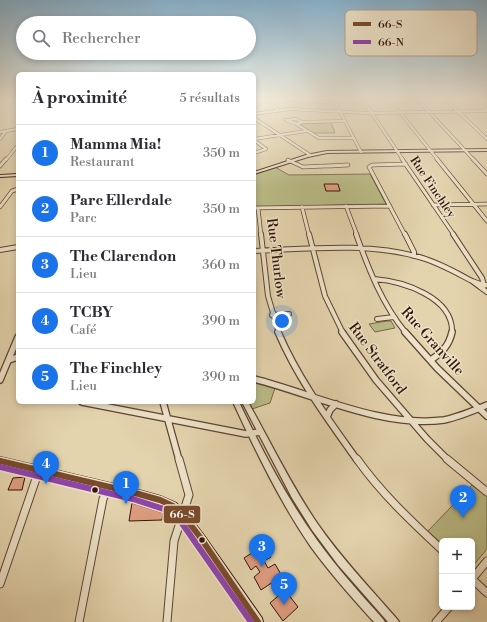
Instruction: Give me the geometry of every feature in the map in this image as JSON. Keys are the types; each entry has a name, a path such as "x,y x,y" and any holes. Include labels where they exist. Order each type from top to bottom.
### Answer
{"main road":[{"path":"256,171 309,154 326,151 487,150"},
{"path":"3,176 16,176"},
{"path":"0,461 108,486 160,500 173,506 183,515 258,622"}],"street":[{"path":"0,132 16,129"},
{"path":"271,129 309,154"},
{"path":"303,129 319,138 354,138"},
{"path":"349,129 361,151"},
{"name":"Rue Finchley","path":"382,129 482,278 483,286"},
{"path":"413,129 487,221"},
{"path":"444,129 487,174"},
{"path":"477,129 487,138"},
{"path":"0,139 6,131"},
{"path":"256,140 306,131"},
{"path":"256,142 266,149 256,152"},
{"path":"0,166 16,147"},
{"path":"289,160 303,167 331,166"},
{"path":"406,164 370,166 414,252 414,256"},
{"path":"0,207 16,189"},
{"path":"433,205 487,204"},
{"name":"Rue Granville","path":"346,206 374,280 394,317 431,360 487,416"},
{"path":"256,208 390,206"},
{"name":"Rue Stratford","path":"302,207 324,296 339,327 368,370 411,421 445,457 487,492"},
{"name":"Rue Thurlow","path":"256,208 267,292 272,315 290,360 312,396 378,486 439,547"},
{"path":"0,250 16,247"},
{"path":"256,251 362,249 388,251 414,256 441,265 483,286 487,292"},
{"path":"374,280 393,281 414,288 429,297 446,313 451,322 453,336 446,349 431,360"},
{"path":"272,315 289,314"},
{"path":"377,319 394,317"},
{"path":"0,380 16,342"},
{"path":"9,360 16,358"},
{"path":"256,380 376,416 411,421 450,418 480,409 487,405"},
{"path":"93,404 256,433"},
{"path":"164,404 188,491 187,502 174,541 168,622"},
{"path":"237,404 318,533 344,566 394,622"},
{"path":"246,404 256,433 307,532 328,562 380,622"},
{"path":"327,417 330,410 336,404"},
{"path":"0,584 39,470"},
{"path":"79,622 104,499 108,486"},
{"path":"475,575 487,561"},
{"path":"475,582 487,592"},
{"path":"436,622 446,610"}],"green space":[{"path":"306,129 334,129 335,133 312,133"},
{"path":"275,167 289,175 370,174 386,204 256,207 256,172"},
{"path":"391,321 395,328 375,332 369,324"},
{"path":"256,383 275,388 270,403 252,409 249,404 256,404"},
{"path":"472,485 487,496 487,549 475,563 475,538 439,538 439,541 428,531"}],"building":[{"path":"324,184 338,184 340,191 326,191"},
{"path":"25,477 22,490 8,490 13,478"},
{"path":"132,503 163,513 162,520 129,521"},
{"path":"263,546 271,557 264,561 268,568 275,564 282,576 261,590 254,577 260,572 256,566 251,570 244,558"},
{"path":"285,590 298,607 283,621 270,603"}],"transit line":[{"name":"66-S","path":"0,461 135,493 160,500 173,506 183,515 200,537 258,622"},
{"name":"66-N","path":"0,467 133,499 170,511 179,519 251,622"}],"place":[{"name":"TCBY","path":"46,484"},
{"name":"Mamma Mia!","path":"126,504"},
{"name":"Parc Ellerdale","path":"463,518"},
{"name":"The Clarendon","path":"262,567"},
{"name":"The Finchley","path":"284,605"}]}
